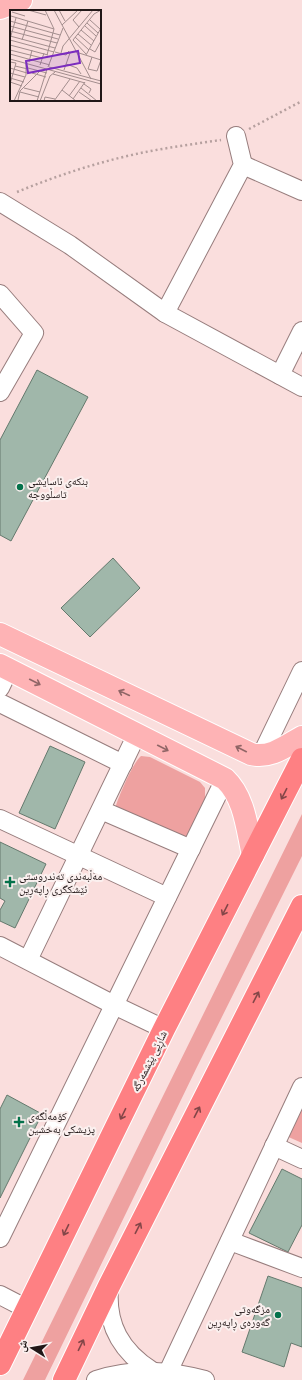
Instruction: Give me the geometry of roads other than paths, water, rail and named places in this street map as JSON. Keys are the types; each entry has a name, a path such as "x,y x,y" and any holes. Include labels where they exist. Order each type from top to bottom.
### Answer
{"highway":[{"name":"شاڕێی پێشمەرگە","path":"0,1364 164,1030 302,759"},
{"path":"64,1380 109,1286 302,906"}],"main road":[{"path":"0,8 22,0"},
{"path":"0,634 245,752 261,756 275,752 302,737"},
{"path":"3,674 137,734 225,779 237,794 241,804 253,855"}],"street":[{"path":"165,313 243,165 236,136"},
{"path":"243,165 302,191"},
{"path":"6,198 165,313 302,388"},
{"path":"0,294 34,333 0,392"},
{"path":"280,375 302,331"},
{"path":"261,756 302,672"},
{"path":"0,703 123,764"},
{"path":"28,960 137,734"},
{"path":"0,1238 225,779"},
{"path":"101,810 191,850"},
{"path":"0,819 167,897"},
{"path":"2,951 28,960 164,1030"},
{"path":"160,1372 230,1241 302,1087"},
{"path":"274,1146 302,1159"},
{"path":"230,1241 302,1268"},
{"path":"109,1286 109,1312 118,1336 132,1356 160,1372"},
{"path":"0,1295 27,1309"},
{"path":"96,1380 121,1374 160,1372 204,1380"}],"place":[{"name":"بنکەی ئاسایشی تاسڵووجە","path":"20,487"},
{"name":"مەڵبەندی تەندروستی ئێشکگری ڕاپەڕین","path":"10,882"},
{"name":"کۆمەڵگەی پزیشکی بەخشین","path":"19,1122"},
{"name":"مزگەوتی گەورەی ڕاپەڕین","path":"278,1315"}]}
